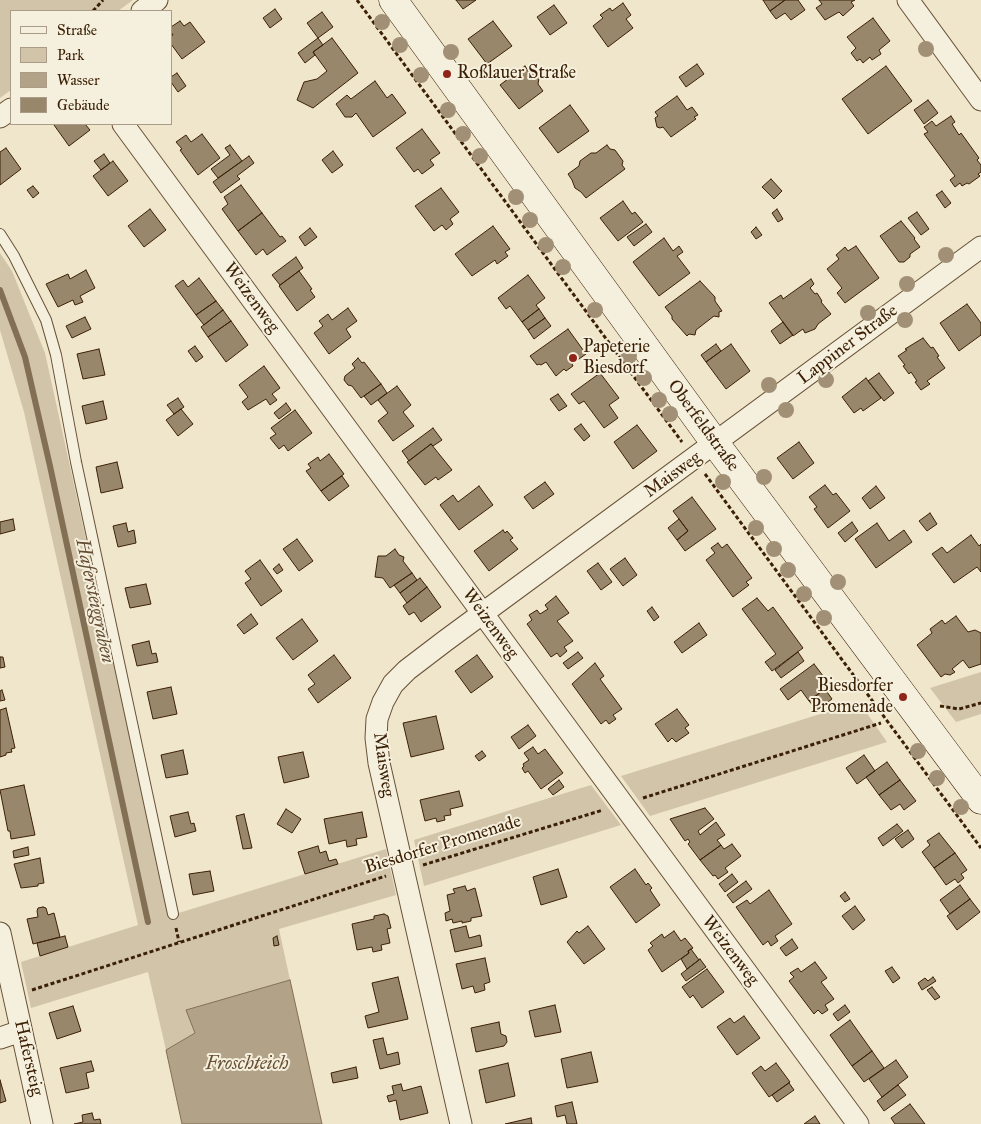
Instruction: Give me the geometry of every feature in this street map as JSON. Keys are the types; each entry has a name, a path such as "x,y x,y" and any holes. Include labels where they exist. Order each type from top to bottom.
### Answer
{"street":[{"path":"143,10 157,0"},
{"name":"Oberfeldstraße","path":"393,0 705,451 981,800"},
{"path":"908,0 981,100"},
{"path":"0,117 10,109"},
{"name":"Weizenweg","path":"124,125 858,1124"},
{"name":"Lappiner Straße","path":"705,451 981,247"},
{"name":"Maisweg","path":"461,1124 379,763 376,738 377,719 383,702 393,684 401,675 705,451"},
{"name":"Hafersteig","path":"0,933 42,1124"},
{"path":"0,1038 21,1031"}],"lane":[{"path":"0,234 14,256 46,320 56,355 76,462 173,914"}],"path":[{"path":"94,10 104,0"},
{"path":"357,0 705,451 981,848"},
{"path":"937,706 959,709 981,703"},
{"name":"Biesdorfer Promenade","path":"14,996 404,870 880,723"}],"green space":[{"path":"0,0 133,0 119,10 10,10 10,91 0,98"},
{"path":"0,253 12,271 45,353 169,916 386,849 396,895 279,929 290,980 187,1010 195,1033 166,1050 148,972 31,1008 21,962 138,925 24,412 0,330"},
{"path":"981,672 981,714 956,722 930,688"},
{"path":"859,702 887,742 650,816 621,776"},
{"path":"591,785 621,825 424,886 414,840"}],"water":[{"name":"Froschteich","path":"290,980 322,1124 182,1124 166,1050 195,1033 186,1010"}],"building":[{"path":"456,0 476,0 463,9"},
{"path":"763,0 785,0 770,11"},
{"path":"785,0 798,0 805,10 791,20 785,13 776,19 770,11"},
{"path":"819,0 855,0 851,2 854,6 843,16 839,12 825,20 816,8 822,4"},
{"path":"623,3 631,15 626,19 633,28 608,47 593,26 603,18 600,15 610,8 612,11"},
{"path":"554,5 567,23 550,35 537,17"},
{"path":"275,9 282,19 270,28 263,18"},
{"path":"322,12 333,27 318,38 307,23"},
{"path":"873,18 890,41 879,50 881,54 872,60 870,57 863,63 860,59 857,61 851,53 856,48 847,37"},
{"path":"180,21 184,26 190,22 205,42 182,59 172,45 172,26"},
{"path":"493,21 512,46 487,64 468,39"},
{"path":"318,38 323,45 313,52 315,55 305,63 298,53"},
{"path":"332,38 358,73 313,108 297,100 304,82 317,79 327,71 313,52"},
{"path":"697,64 704,74 686,87 679,77"},
{"path":"525,66 530,74 536,74 539,78 538,84 543,91 519,109 500,85"},
{"path":"886,66 912,101 868,134 842,99"},
{"path":"177,73 186,86 178,92 172,83 172,76"},
{"path":"375,81 387,98 392,94 406,113 373,137 356,113 352,117 345,117 336,104 347,95 351,99"},
{"path":"677,96 687,110 692,107 698,115 694,117 696,119 671,137 663,127 657,127 655,118 658,116 655,112"},
{"path":"928,100 938,113 924,124 914,110"},
{"path":"570,105 589,131 558,153 539,128"},
{"path":"951,116 955,122 952,124 979,158 977,160 981,165 981,172 978,174 980,176 969,184 967,183 962,186 960,183 955,187 950,180 955,176 924,134 928,132 924,127 932,121 936,126"},
{"path":"54,125 86,125 90,130 69,146"},
{"path":"422,129 440,153 430,160 434,165 422,174 418,169 414,172 396,148"},
{"path":"202,134 220,158 198,175 176,142 186,135 191,142"},
{"path":"230,145 242,161 218,178 211,169 230,155 225,148"},
{"path":"607,145 610,149 615,150 623,161 622,165 625,169 586,198 575,188 568,174 579,166 580,161"},
{"path":"6,148 21,169 0,185 0,152"},
{"path":"333,151 343,165 332,173 322,160"},
{"path":"104,154 110,163 101,170 94,161"},
{"path":"249,156 254,163 237,176 240,179 221,193 213,182"},
{"path":"113,161 128,181 108,196 93,176"},
{"path":"771,179 782,191 774,199 762,187"},
{"path":"241,185 262,213 238,231 222,209 228,204 224,197"},
{"path":"33,186 39,193 33,198 27,190"},
{"path":"441,188 459,212 450,219 453,224 446,230 442,225 434,231 415,206"},
{"path":"942,191 951,203 945,208 936,195"},
{"path":"623,201 632,214 635,212 643,222 618,241 600,218"},
{"path":"150,209 166,230 144,247 128,226"},
{"path":"777,209 783,219 778,222 772,213"},
{"path":"917,212 929,229 921,235 908,218"},
{"path":"262,213 280,237 282,236 286,241 267,255 263,249 256,255 238,231"},
{"path":"901,221 920,247 910,254 910,257 904,262 899,262 880,236"},
{"path":"646,224 652,232 634,246 627,237"},
{"path":"493,226 510,249 505,252 508,256 497,264 495,260 472,276 455,254"},
{"path":"756,227 762,235 756,239 751,232"},
{"path":"310,228 317,237 305,246 299,237"},
{"path":"664,238 673,251 679,246 683,252 677,256 690,273 659,296 633,262"},
{"path":"856,246 879,278 845,303 837,293 842,288 827,269 839,259 836,255 845,247 848,251"},
{"path":"296,257 303,268 280,285 272,275"},
{"path":"86,270 95,288 80,296 83,302 75,305 73,300 58,307 46,284 68,274 70,279"},
{"path":"299,271 312,289 310,290 315,297 297,311 279,286"},
{"path":"528,275 545,298 536,305 539,309 522,322 510,306 506,309 498,298"},
{"path":"199,278 216,301 196,315 175,286 183,280 188,287"},
{"path":"811,279 814,284 810,288 815,294 817,293 821,302 831,314 818,324 815,329 805,333 803,329 793,336 769,303 781,295 783,299"},
{"path":"700,281 715,297 715,301 722,311 719,312 719,317 714,316 696,330 695,335 689,334 687,336 672,319 672,316 665,307"},
{"path":"216,301 223,310 204,325 196,315"},
{"path":"967,304 981,323 981,335 959,351 940,323"},
{"path":"348,308 357,321 346,329 351,337 329,354 314,333 323,326 319,321 328,314 332,320"},
{"path":"539,309 545,318 528,330 522,322"},
{"path":"223,310 231,321 208,337 201,327"},
{"path":"85,317 91,329 72,338 66,326"},
{"path":"545,318 551,326 534,339 528,330"},
{"path":"231,321 248,345 226,362 208,337"},
{"path":"783,322 793,335 780,344 771,331"},
{"path":"568,329 586,354 572,364 573,366 566,371 564,369 556,376 546,362 537,365 530,356"},
{"path":"923,338 931,348 933,347 945,368 927,381 930,384 921,390 911,372 909,374 898,356 907,350 905,349"},
{"path":"716,344 721,351 706,362 701,355"},
{"path":"731,344 750,371 726,389 706,362"},
{"path":"195,346 203,357 196,362 188,351"},
{"path":"99,349 105,375 83,379 77,354"},
{"path":"358,358 362,363 364,362 381,384 361,398 352,386 348,385 344,380 345,376 355,368 352,364"},
{"path":"264,366 280,388 272,394 277,400 270,405 266,399 248,410 242,402 248,397 239,385"},
{"path":"600,373 619,398 609,405 618,418 604,428 584,401 579,404 571,394"},
{"path":"879,373 894,393 884,401 868,381"},
{"path":"866,378 881,398 863,411 861,408 854,413 842,397"},
{"path":"381,384 387,393 371,405 364,396"},
{"path":"397,386 411,405 403,412 414,426 393,441 378,421 388,413 378,400"},
{"path":"558,394 567,406 559,411 550,399"},
{"path":"178,398 184,407 174,414 167,405"},
{"path":"103,401 107,419 86,424 82,406"},
{"path":"286,403 291,410 279,419 274,413"},
{"path":"181,409 193,424 178,436 166,420"},
{"path":"295,410 312,433 288,451 284,445 279,449 270,438 276,434 271,428"},
{"path":"581,424 590,436 584,441 574,429"},
{"path":"637,425 657,451 633,469 614,442"},
{"path":"433,428 442,440 433,446 431,444 409,461 402,451"},
{"path":"799,442 814,463 793,479 777,458"},
{"path":"431,444 452,470 438,480 436,477 425,485 407,462"},
{"path":"329,454 344,474 321,491 306,471 311,468 308,464 318,457 320,461"},
{"path":"117,462 123,488 101,493 96,467"},
{"path":"342,476 349,486 329,501 321,491"},
{"path":"545,482 554,494 533,509 524,497"},
{"path":"825,485 833,495 836,493 850,511 828,528 814,509 817,507 809,497"},
{"path":"479,486 493,505 459,530 440,505 453,495 458,502"},
{"path":"876,486 885,498 870,509 862,498"},
{"path":"692,497 716,529 685,551 677,540 688,531 673,511"},
{"path":"930,513 937,524 927,531 919,521"},
{"path":"13,519 15,530 0,534 0,522"},
{"path":"679,519 688,531 677,540 668,528"},
{"path":"852,522 858,531 845,542 838,533"},
{"path":"126,523 128,532 134,530 136,543 118,547 113,526"},
{"path":"877,523 889,541 904,530 912,542 876,568 855,539"},
{"path":"503,530 505,533 507,531 513,538 510,540 518,549 489,571 474,551"},
{"path":"971,535 979,546 981,544 981,572 977,567 954,583 932,554 942,547 947,553"},
{"path":"297,539 313,561 299,571 283,549"},
{"path":"718,543 722,548 727,544 752,578 746,582 749,585 733,597 706,560 715,553 711,548"},
{"path":"395,549 399,555 404,557 403,561 412,573 390,588 383,578 375,577 378,556 386,556"},
{"path":"625,558 637,575 623,586 610,569"},
{"path":"260,560 282,591 261,606 245,583 251,579 245,571"},
{"path":"598,563 612,582 601,590 587,571"},
{"path":"279,564 283,570 277,574 273,569"},
{"path":"412,573 417,580 400,593 394,585"},
{"path":"420,578 427,587 407,603 400,593"},
{"path":"146,584 151,604 130,608 125,588"},
{"path":"427,587 441,607 421,622 414,612 409,615 403,606"},
{"path":"556,596 569,613 557,621 573,641 564,647 567,651 560,657 557,653 551,657 527,624 532,620 529,615 537,610 540,614 548,609 545,605"},
{"path":"757,598 768,611 773,607 803,648 772,671 765,662 776,654 742,609"},
{"path":"652,607 659,617 654,621 647,611"},
{"path":"251,614 258,624 244,634 237,625"},
{"path":"956,616 968,632 975,630 981,633 981,664 969,668 963,660 952,669 955,672 941,677 917,645 932,633 930,629 942,620 945,624"},
{"path":"302,619 318,641 293,660 276,638"},
{"path":"699,623 707,635 682,653 674,642"},
{"path":"149,641 152,654 156,653 158,662 137,666 132,645"},
{"path":"578,652 583,658 568,669 563,663"},
{"path":"798,652 804,661 781,678 775,670"},
{"path":"334,655 351,678 318,703 308,689 315,684 308,675"},
{"path":"477,655 493,677 471,693 455,671"},
{"path":"0,657 3,657 5,667 0,668"},
{"path":"595,663 604,676 600,679 622,709 613,715 616,719 609,724 606,720 601,724 572,684"},
{"path":"814,664 827,681 822,685 825,689 809,701 801,690 788,700 780,689"},
{"path":"171,687 177,714 153,719 147,692"},
{"path":"825,689 832,699 817,710 809,701"},
{"path":"2,690 5,700 0,701 0,691"},
{"path":"6,708 15,748 11,749 12,752 0,757 0,710"},
{"path":"677,709 689,725 685,728 689,733 676,742 672,738 668,742 655,724"},
{"path":"436,716 444,749 411,757 403,723"},
{"path":"528,725 536,736 519,749 511,737"},
{"path":"533,747 538,754 545,749 563,773 541,789 528,771 525,773 522,768 523,764 529,760 524,753"},
{"path":"183,750 188,774 166,778 161,755"},
{"path":"482,751 486,756 479,761 475,756"},
{"path":"303,752 309,777 284,783 278,757"},
{"path":"864,755 875,771 857,784 846,768"},
{"path":"887,762 900,780 879,795 866,777"},
{"path":"559,780 564,787 553,795 548,789"},
{"path":"900,780 916,801 904,810 900,804 891,810 879,795"},
{"path":"24,785 35,835 11,839 0,790"},
{"path":"459,791 463,806 450,809 451,815 444,816 445,820 437,822 436,818 425,821 420,800"},
{"path":"705,808 714,819 698,831 700,835 716,822 725,835 717,840 721,845 700,860 688,844 690,842 688,839 685,841 670,819"},
{"path":"286,809 301,819 292,833 277,824"},
{"path":"188,812 191,824 194,823 196,831 175,837 170,816"},
{"path":"362,812 367,837 356,839 357,845 347,847 346,840 329,844 324,819"},
{"path":"244,814 252,848 243,849 236,816"},
{"path":"897,824 903,831 883,846 878,838"},
{"path":"908,830 914,839 902,848 895,839"},
{"path":"939,833 955,853 934,868 922,852 930,845 927,841"},
{"path":"732,844 741,856 725,868 728,872 718,879 715,875 713,876 700,860 721,845 724,849"},
{"path":"318,846 320,853 326,851 329,861 336,859 338,864 305,874 298,852"},
{"path":"28,847 29,855 14,858 13,851"},
{"path":"955,853 967,870 961,874 964,878 958,883 955,879 946,885 934,868"},
{"path":"40,858 44,883 38,884 38,886 21,888 14,864"},
{"path":"558,869 567,897 541,905 533,877"},
{"path":"635,869 646,885 648,883 652,888 650,890 660,905 636,923 610,887"},
{"path":"210,871 214,891 193,895 189,874"},
{"path":"732,874 738,882 725,892 719,884"},
{"path":"746,881 752,889 733,903 727,895"},
{"path":"960,885 970,899 950,914 940,900"},
{"path":"465,886 467,891 475,888 482,916 471,918 471,921 462,923 462,921 453,923 452,919 446,921 445,913 450,911 447,895 455,893 453,889"},
{"path":"769,890 792,924 775,936 778,941 771,946 768,941 763,945 736,907 747,900 750,904"},
{"path":"845,892 850,899 845,902 840,896"},
{"path":"970,899 980,912 957,930 947,916"},
{"path":"855,906 865,920 853,930 842,916"},
{"path":"38,908 46,908 48,915 54,913 60,937 33,944 27,919 38,917"},
{"path":"384,914 388,916 391,928 387,929 390,943 381,945 382,950 373,952 372,947 357,950 352,924 374,919 374,916"},
{"path":"466,926 469,938 480,935 482,946 455,952 450,930"},
{"path":"588,926 605,949 584,964 567,942 577,931 579,933"},
{"path":"674,931 681,941 685,938 693,948 688,951 689,953 662,972 648,950 653,946 650,943 662,934 664,938"},
{"path":"65,936 68,947 40,956 37,943"},
{"path":"277,936 279,945 274,946 273,938"},
{"path":"792,939 798,948 786,956 780,948"},
{"path":"691,949 699,960 687,969 681,959"},
{"path":"485,958 490,982 484,984 485,990 475,993 473,986 462,989 456,964"},
{"path":"700,959 706,967 686,981 681,974"},
{"path":"815,962 827,978 821,982 834,999 825,1005 828,1010 822,1014 818,1010 814,1014 789,981 794,977 790,973 798,968 801,972"},
{"path":"892,967 900,978 893,983 885,971"},
{"path":"707,969 724,992 702,1008 693,995 690,998 682,987"},
{"path":"398,977 408,1019 368,1028 365,1016 379,1012 372,983"},
{"path":"933,977 936,981 922,990 918,983 925,978 928,981"},
{"path":"932,987 940,997 935,1000 927,990"},
{"path":"555,1005 561,1032 535,1037 529,1011"},
{"path":"845,1005 850,1012 838,1021 833,1014"},
{"path":"73,1006 81,1031 57,1039 49,1013"},
{"path":"744,1016 760,1038 737,1055 717,1027 730,1018 734,1023"},
{"path":"850,1020 872,1051 852,1066 830,1035"},
{"path":"499,1022 501,1034 506,1036 507,1042 504,1046 476,1052 471,1028"},
{"path":"383,1038 387,1055 398,1052 400,1064 380,1069 373,1040"},
{"path":"872,1051 884,1068 864,1082 852,1066"},
{"path":"591,1052 598,1082 567,1088 561,1059"},
{"path":"896,1060 908,1077 882,1097 869,1079"},
{"path":"91,1061 94,1071 86,1073 89,1088 66,1093 60,1068"},
{"path":"508,1063 515,1096 486,1103 479,1070"},
{"path":"776,1063 790,1082 769,1097 752,1073 761,1066 765,1071"},
{"path":"356,1067 358,1078 333,1083 331,1073"},
{"path":"0,1080 6,1101 0,1103"},
{"path":"789,1083 794,1090 777,1102 772,1095"},
{"path":"401,1084 403,1091 421,1086 428,1113 400,1120 396,1100 389,1102 387,1096 394,1094 392,1086"},
{"path":"898,1085 906,1095 884,1111 877,1101"},
{"path":"572,1102 577,1124 567,1124 565,1115 557,1117 555,1106"},
{"path":"910,1104 925,1124 895,1124 891,1118"},
{"path":"92,1113 94,1120 100,1119 101,1124 74,1124 83,1122 82,1115"},
{"path":"815,1116 820,1124 804,1124"},
{"path":"531,1118 532,1124 505,1124"}],"waterway":[{"name":"Hafersteiggraben","path":"0,290 25,357 148,922"}],"place":[{"name":"Roßlauer Straße","path":"447,74"},
{"name":"Papeterie Biesdorf","path":"573,358"},
{"name":"Biesdorfer Promenade","path":"903,697"}]}
